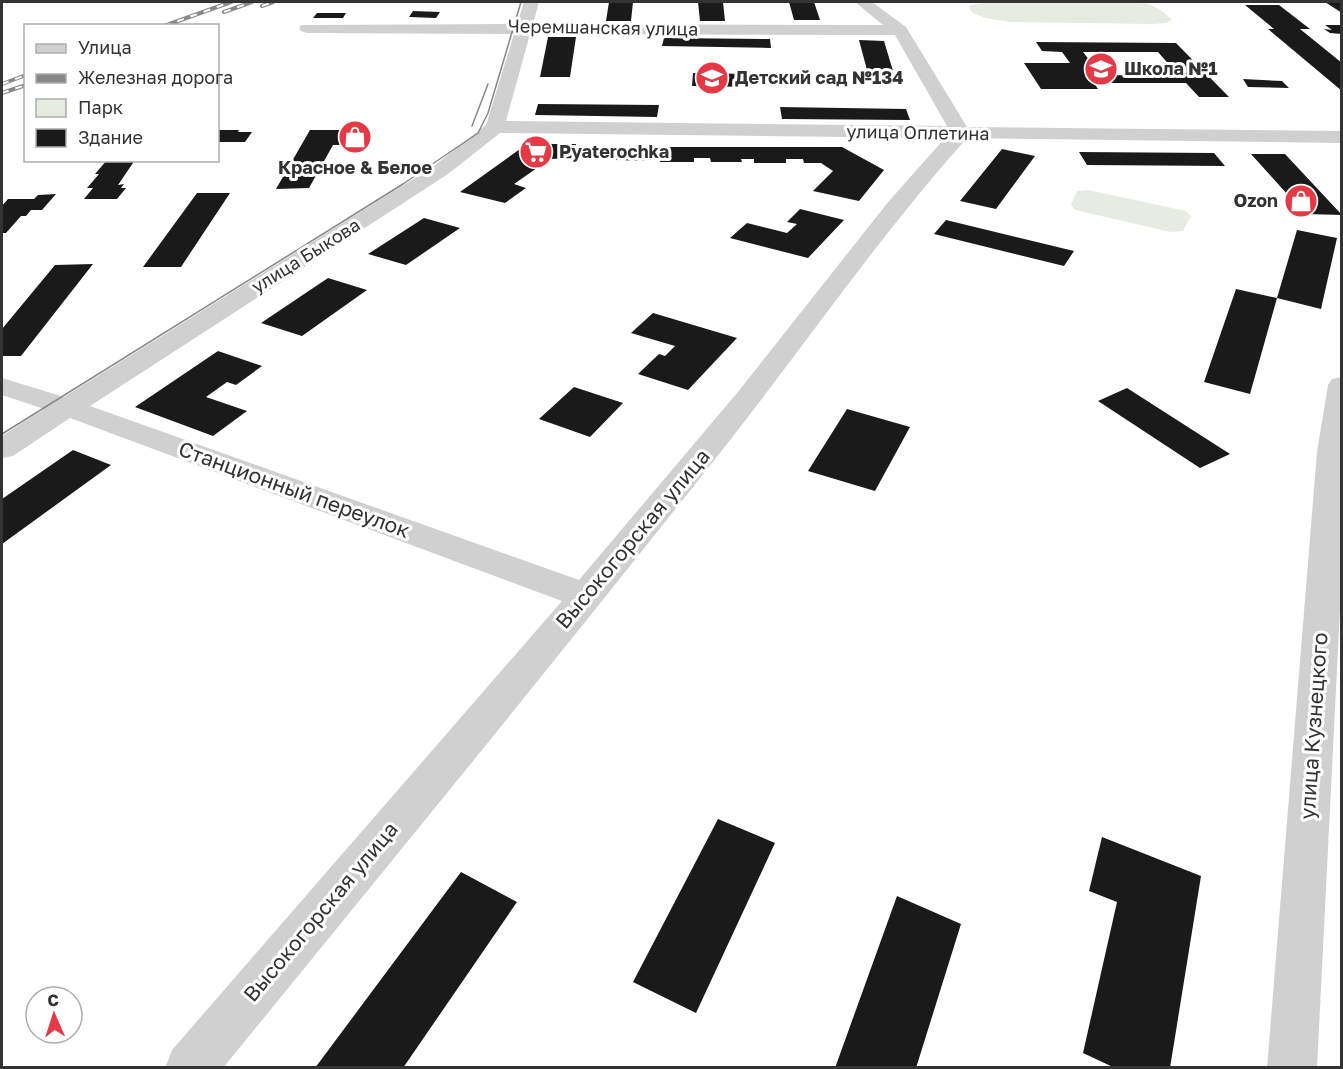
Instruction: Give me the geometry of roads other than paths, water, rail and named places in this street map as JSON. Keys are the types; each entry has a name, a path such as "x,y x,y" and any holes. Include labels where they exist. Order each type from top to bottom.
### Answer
{"street":[{"path":"495,127 531,2"},
{"path":"863,2 900,30 961,133"},
{"name":"Черемшанская улица","path":"307,28 900,30"},
{"name":"улица Оплетина","path":"495,127 1341,137"},
{"name":"улица Быкова","path":"2,448 441,170 495,127"},
{"name":"Высокогорская улица","path":"190,1068 586,596 750,397 881,226 961,133"},
{"name":"улица Кузнецкого","path":"1292,1068 1341,385"},
{"name":"Станционный переулок","path":"2,386 66,407 586,596"}],"tram line":[{"path":"2,434 403,184 478,133 488,113 521,2"},
{"path":"472,126 488,84"}],"railway":[{"path":"170,24 231,2"},
{"path":"224,12 252,2"},
{"path":"262,6 273,2"},
{"path":"2,84 24,76"},
{"path":"2,93 24,86"}],"place":[{"name":"Школа №1","path":"1101,69"},
{"name":"Детский сад №134","path":"712,78"},
{"name":"Красное & Белое","path":"355,137"},
{"name":"Pyaterochka","path":"536,152"},
{"name":"Ozon","path":"1301,201"}]}
